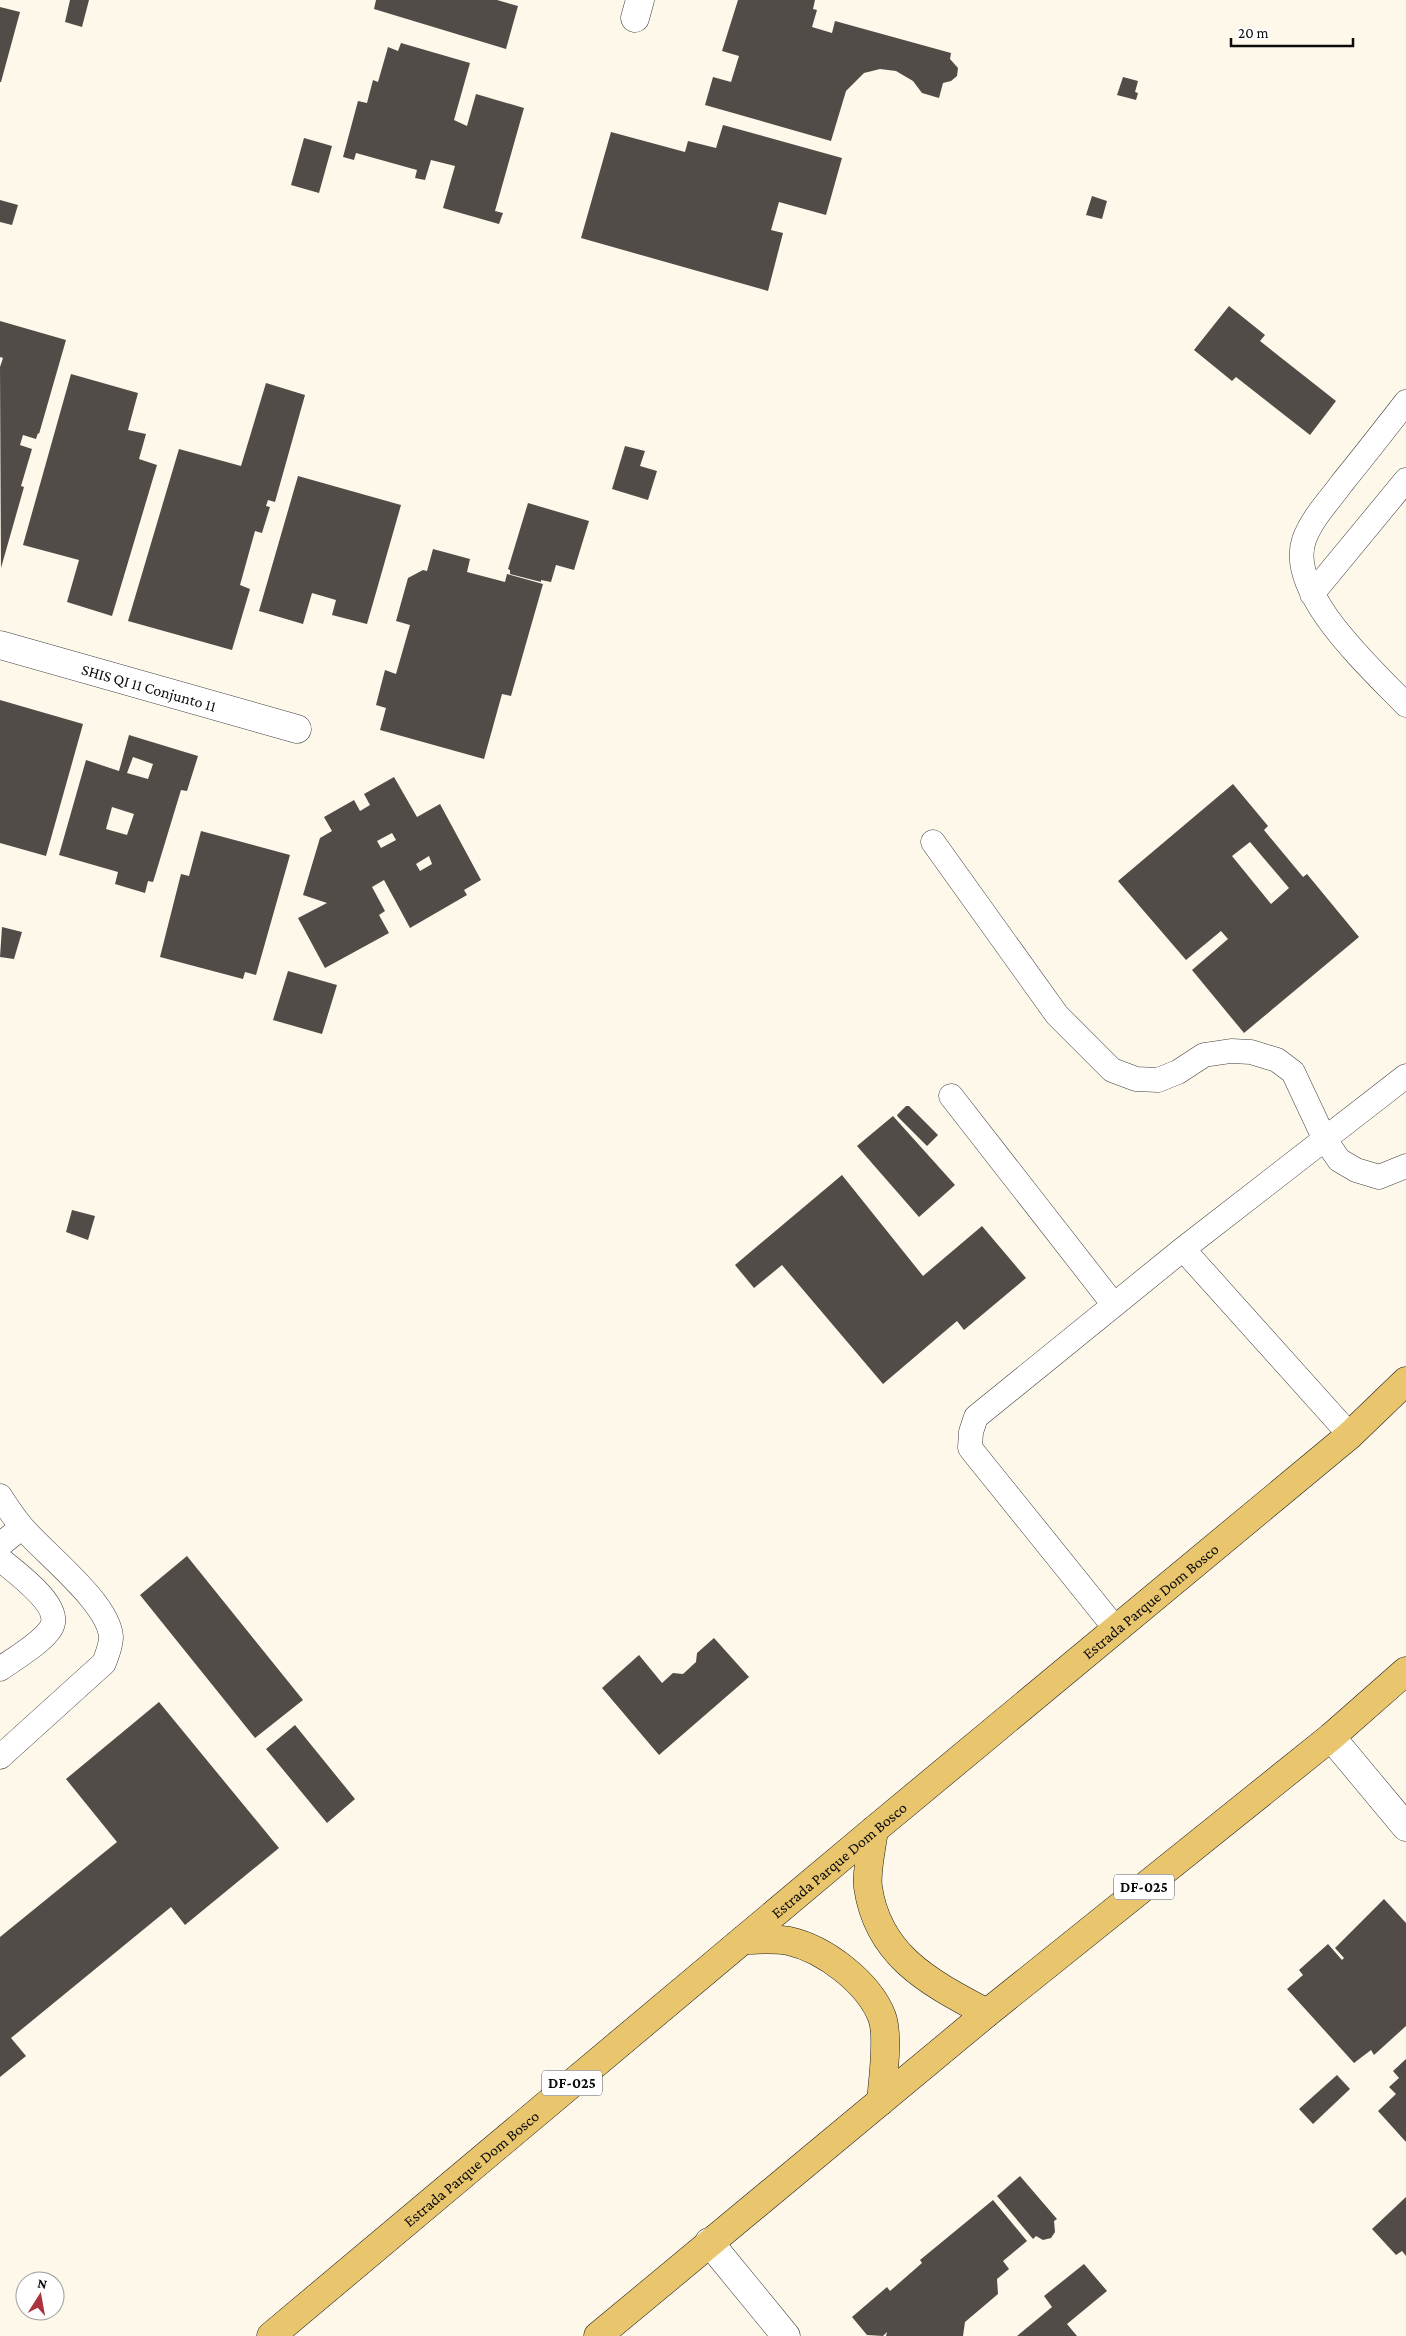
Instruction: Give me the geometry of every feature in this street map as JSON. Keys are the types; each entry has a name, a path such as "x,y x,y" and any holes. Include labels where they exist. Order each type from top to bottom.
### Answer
{"main road":[{"name":"Estrada Parque Dom Bosco","path":"271,2336 1115,1628 1350,1435 1406,1381"},
{"name":"DF-025","path":"598,2336 987,2013 1331,1737 1406,1671"},
{"path":"874,1830 868,1886 878,1925 894,1951 947,1992 987,2013"},
{"path":"743,1940 789,1941 826,1957 861,1983 882,2017 886,2055 881,2101"}],"street":[{"name":"SHIS QI 11 Conjunto 11","path":"0,645 297,729"},
{"path":"1331,1737 1406,1827"},
{"path":"709,2242 786,2336"}],"lane":[{"path":"1406,402 1317,516 1304,541 1302,563 1312,594 1320,610 1367,664 1406,704"},
{"path":"1312,594 1406,480"},
{"path":"933,842 1057,1015 1112,1070 1136,1078 1158,1080 1178,1072 1204,1055 1231,1051 1251,1052 1277,1060 1293,1072 1324,1138 1339,1160 1356,1170 1379,1177 1406,1166"},
{"path":"1115,1628 970,1448 976,1417 1183,1249 1406,1076"},
{"path":"951,1096 1114,1304"},
{"path":"1183,1249 1350,1435"},
{"path":"0,1496 22,1527 93,1600 105,1619 111,1637 109,1652 104,1663 0,1757"},
{"path":"0,1545 22,1527"},
{"path":"0,1559 42,1597 50,1606 54,1618 51,1628 44,1636 0,1669"}],"building":[{"path":"70,0 89,0 82,27 65,22"},
{"path":"376,0 497,0 518,6 506,49 374,9"},
{"path":"738,0 815,0 813,9 817,10 812,27 832,33 835,21 951,53 950,59 958,68 957,76 951,81 943,83 939,98 922,93 913,81 896,71 880,69 864,73 846,91 831,141 705,105 713,77 731,82 739,56 722,51"},
{"path":"0,7 20,12 1,82 0,82"},
{"path":"401,43 470,63 454,120 467,126 476,94 524,108 495,211 503,213 499,224 443,208 455,166 431,160 425,180 415,178 417,170 356,153 354,160 343,157 358,101 367,103 373,80 378,82 388,47 398,51"},
{"path":"1123,77 1138,81 1135,92 1138,93 1136,100 1117,95"},
{"path":"723,125 842,158 826,215 779,202 771,230 783,233 768,291 581,238 611,132 685,152 688,141 716,148"},
{"path":"304,138 332,146 319,193 291,185"},
{"path":"1092,196 1107,201 1102,219 1086,215"},
{"path":"0,200 18,205 12,225 0,222"},
{"path":"1229,306 1265,335 1260,341 1336,401 1310,435 1236,377 1232,381 1194,350"},
{"path":"0,321 66,340 39,434 36,439 23,435 20,445 32,449 21,486 24,487 1,568 0,367 3,358 0,357"},
{"path":"71,374 138,393 128,430 146,434 139,459 157,465 112,616 67,602 79,560 23,545"},
{"path":"266,383 305,395 275,502 268,500 266,506 270,507 262,533 255,531 240,585 250,589 232,650 128,621 179,449 241,466"},
{"path":"625,446 645,451 640,466 657,471 648,500 612,489"},
{"path":"298,476 401,505 367,624 332,615 336,600 312,593 303,624 259,611"},
{"path":"528,503 589,521 574,570 556,565 551,582 541,580 541,582 510,574 508,569"},
{"path":"433,549 470,559 467,572 505,582 507,574 543,584 511,696 502,694 484,759 380,730 386,708 376,705 385,670 396,674 410,625 396,621 408,578 423,570 427,571"},
{"path":"0,700 83,724 46,856 0,843"},
{"path":"129,735 198,756 187,791 181,790 153,882 148,881 145,893 115,884 118,872 59,855 86,760 119,771","holes":["133,757 153,764 148,779 127,773","112,807 134,814 127,835 106,829"]},
{"path":"394,777 417,817 440,804 481,880 464,890 467,895 410,928 384,880 372,887 385,911 379,915 389,933 325,968 298,918 327,903 303,895 320,838 332,831 324,817 354,800 360,811 370,805 364,794","holes":["392,833 396,840 381,848 377,841","429,856 432,864 420,871 416,864"]},
{"path":"1233,784 1268,826 1264,830 1303,877 1307,874 1359,937 1244,1033 1192,970 1228,939 1221,931 1186,960 1118,881","holes":["1250,842 1289,888 1271,904 1232,856"]},
{"path":"201,831 290,855 256,975 245,972 243,979 160,957 181,874 189,876"},
{"path":"2,927 22,932 14,959 0,957"},
{"path":"288,971 337,985 322,1034 273,1020"},
{"path":"906,1106 909,1106 938,1135 927,1146 898,1117 897,1115"},
{"path":"893,1116 955,1185 919,1217 857,1146"},
{"path":"842,1175 923,1276 982,1226 1026,1278 964,1330 957,1321 883,1384 782,1265 754,1288 735,1265"},
{"path":"72,1210 95,1216 88,1240 66,1232"},
{"path":"187,1556 303,1700 255,1738 140,1595"},
{"path":"714,1638 749,1677 659,1755 602,1688 639,1655 662,1683 673,1673 683,1674 696,1662 697,1653"},
{"path":"159,1702 279,1848 185,1925 171,1907 11,2038 26,2056 0,2077 0,1937 117,1842 66,1779"},
{"path":"295,1725 355,1799 327,1823 266,1749"},
{"path":"1384,1899 1406,1923 1406,2026 1374,2055 1371,2050 1354,2063 1287,1989 1303,1975 1299,1970 1328,1944 1342,1960 1344,1958 1335,1948"},
{"path":"1406,2059 1406,2142 1378,2111 1396,2094 1389,2087 1399,2078 1393,2071"},
{"path":"1337,2075 1350,2089 1313,2124 1299,2109"},
{"path":"1020,2176 1057,2219 1054,2221 1055,2232 1051,2238 1043,2240 1036,2236 1033,2239 997,2196"},
{"path":"1406,2197 1406,2256 1402,2251 1396,2255 1372,2229"},
{"path":"993,2200 1027,2241 1003,2261 1009,2269 997,2279 998,2294 965,2322 963,2336 886,2336 887,2332 883,2336 867,2335 852,2317 887,2287 890,2291 922,2263 920,2260"},
{"path":"1084,2264 1107,2291 1067,2324 1077,2336 1017,2336 1052,2307 1044,2296"}]}
